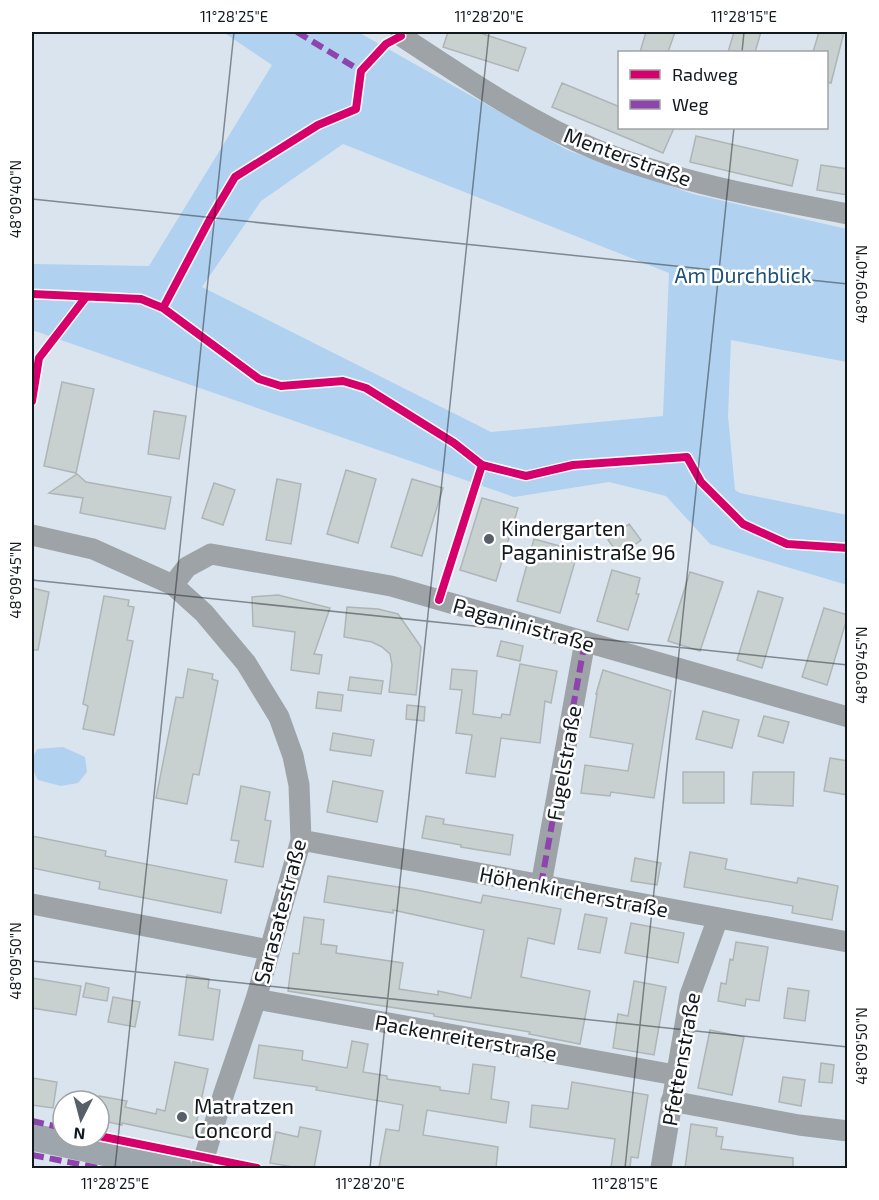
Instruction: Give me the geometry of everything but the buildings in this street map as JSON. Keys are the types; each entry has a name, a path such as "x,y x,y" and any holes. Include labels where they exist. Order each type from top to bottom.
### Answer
{"main road":[{"path":"32,1137 179,1168"}],"street":[{"name":"Menterstraße","path":"402,32 400,36 485,91 557,132 598,150 654,169 706,183 848,214"},
{"name":"Sarasatestraße","path":"32,535 93,549 173,585 204,613 246,663 279,717 293,756 299,785 301,840 256,999 201,1168"},
{"name":"Paganinistraße","path":"173,585 187,567 211,554 391,586 848,717"},
{"name":"Fugelstraße","path":"542,885 585,641"},
{"name":"Höhenkircherstraße","path":"301,840 848,942"},
{"path":"32,903 269,950"},
{"name":"Pfettenstraße","path":"661,1168 690,995 718,918"},
{"name":"Packenreiterstraße","path":"256,999 675,1075"},
{"path":"672,1101 799,1125 848,1131"}],"green space":[{"name":"Am Durchblick","path":"223,32 358,32 567,150 693,194 847,229 847,362 731,340 728,416 735,490 740,493 847,515 847,585 710,544 666,496 609,482 514,497 32,330 32,264 149,266 272,65","holes":["343,144 669,273 663,416 491,432 202,287 261,201"]},
{"path":"63,747 85,757 87,772 78,783 61,786 38,780 32,764 37,749"}],"marked path":[{"path":"297,32 361,71"},
{"path":"541,885 585,641"},
{"path":"32,1121 51,1125"},
{"path":"32,1155 99,1168"}],"cycle path":[{"path":"163,308 235,177 318,125 356,109 361,71 386,44 401,36"},
{"path":"32,294 141,299 163,308 259,379 281,386 343,381 366,388 454,443 482,465 526,476 573,465 687,457 701,482 743,524 787,544 848,548"},
{"path":"32,401 39,358 86,297"},
{"path":"439,600 482,465"},
{"path":"111,1138 257,1168"}],"place":[{"name":"Kindergarten Paganinistraße 96","path":"489,539"},
{"name":"Matratzen Concord","path":"182,1117"}]}
